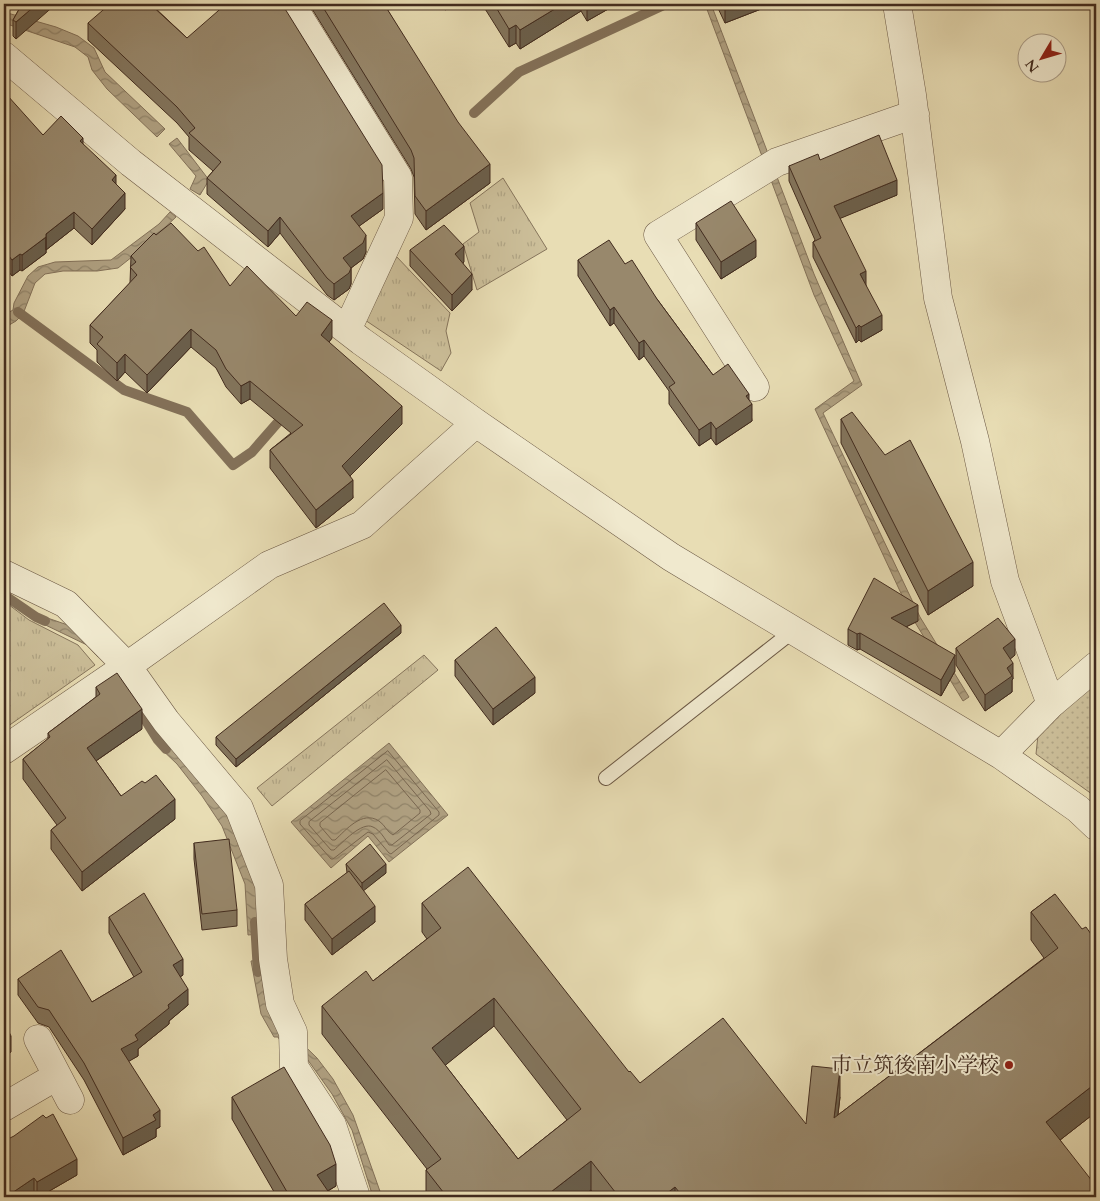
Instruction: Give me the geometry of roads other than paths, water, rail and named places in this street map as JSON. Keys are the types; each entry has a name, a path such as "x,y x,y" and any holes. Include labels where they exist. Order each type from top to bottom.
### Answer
{"street":[{"path":"291,4 398,177 399,218 348,330"},
{"path":"897,4 915,114 938,298 975,441 1005,581 1052,704"},
{"path":"4,56 131,163 348,330 476,424 671,557 1000,755 1078,809 1096,826"},
{"path":"755,387 658,235 777,162 915,114"},
{"path":"4,750 269,565 362,525 476,424"},
{"path":"4,574 66,604 126,666 166,721 239,808 269,886 273,959 280,1004 293,1032 294,1067 332,1125 356,1197"},
{"path":"1000,755 1052,704 1096,666"},
{"path":"38,1039 70,1100"},
{"path":"4,1107 57,1076"}],"lane":[{"path":"606,778 793,631"}],"water":[{"path":"705,4 711,4 814,274 862,385 823,413 920,617 969,697 963,701 913,619 815,409 854,381 814,295"},
{"path":"4,12 56,27 78,36 94,48 105,72 165,129 157,137 107,89 92,70 88,57 75,47 4,23"},
{"path":"177,138 209,180 200,195 190,189 196,176 169,144"},
{"path":"170,212 176,217 142,249 118,268 97,271 63,271 45,274 35,283 23,314 4,328 4,315 13,310 14,303 28,276 38,267 55,262 111,260 159,224"},
{"path":"36,614 85,631 103,654 98,657 87,645 33,619"},
{"path":"159,738 167,742 229,818 256,886 260,934 248,935 245,884 222,826 177,764 156,744"},
{"path":"389,743 448,815 389,862 368,836 331,868 291,822"},
{"path":"260,960 264,994 269,1011 317,1058 333,1079 353,1115 382,1197 373,1197 352,1130 332,1094 305,1056 282,1044 278,1037 274,1037 261,1014 251,961"}],"waterway":[{"path":"474,113 519,72 666,4"},
{"path":"18,312 124,390 187,412 233,465 252,452 286,413"},
{"path":"4,595 45,621"},
{"path":"135,703 158,740 166,749"},
{"path":"255,922 258,972"}],"place":[{"name":"市立筑後南小学校","path":"1009,1065"}]}
